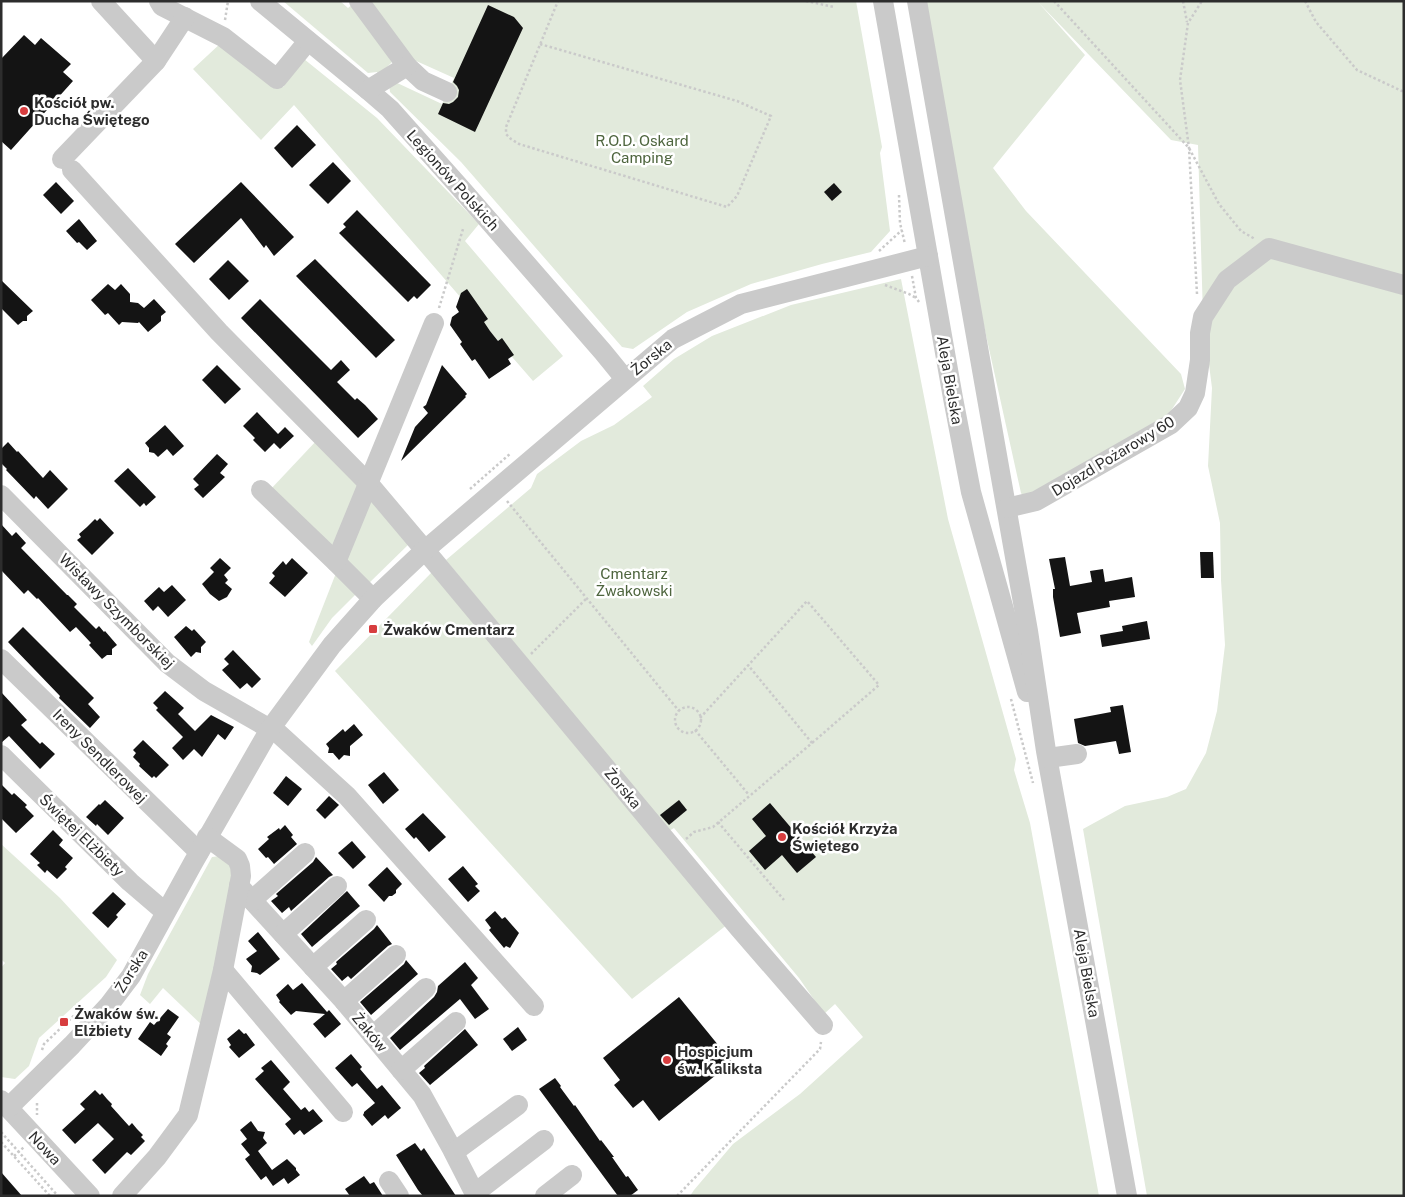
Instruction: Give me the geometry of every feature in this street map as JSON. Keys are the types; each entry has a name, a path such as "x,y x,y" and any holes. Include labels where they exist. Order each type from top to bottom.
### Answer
{"street":[{"path":"101,1 156,61 185,17"},
{"path":"159,1 162,6 223,37 277,79 308,41"},
{"name":"Legionów Polskich","path":"260,1 390,109 464,191 625,379"},
{"path":"359,1 407,66 424,81 447,92"},
{"name":"Aleja Bielska","path":"883,1 971,492 1025,687 1047,754"},
{"name":"Aleja Bielska","path":"917,1 1007,508 1047,754 1127,1196"},
{"name":"Żorska","path":"156,61 67,165 219,332 369,484 822,1026"},
{"path":"368,90 407,66"},
{"path":"1269,248 1404,285"},
{"name":"Dojazd Pożarowy 60","path":"1007,508 1036,501 1171,424 1188,408 1195,393 1200,360 1200,333 1203,317 1227,280 1269,248"},
{"name":"Żorska","path":"5,1104 72,1045 109,1005 131,976 165,912 270,729 332,645 373,599 425,550 673,339 741,304 928,256"},
{"path":"336,562 434,323"},
{"path":"953,398 964,404 974,404 982,400 986,391"},
{"path":"260,490 373,599"},
{"name":"Wisławy Szymborskiej","path":"1,495 166,663 204,690 270,729"},
{"name":"Ireny Sendlerowej","path":"1,659 203,845"},
{"path":"270,729 279,734 347,796 534,1006"},
{"path":"1047,754 1076,754"},
{"name":"Świętej Elżbiety","path":"1,755 124,876 165,912"},
{"path":"122,1196 157,1157 188,1115 222,970 241,876 240,866 237,859 203,845"},
{"path":"253,901 305,853"},
{"name":"Żaków","path":"239,886 344,1002 422,1095 476,1194"},
{"path":"283,934 337,886"},
{"path":"313,967 366,920"},
{"path":"344,1002 396,955"},
{"path":"222,970 343,1112"},
{"path":"373,1036 426,988"},
{"path":"401,1070 456,1022"},
{"name":"Nowa","path":"5,1104 90,1196"},
{"path":"454,1152 518,1106"},
{"path":"476,1194 544,1140"},
{"path":"544,1196 572,1175"}],"path":[{"path":"540,44 737,101 771,116 737,196 727,207 520,144 506,134 506,127 540,44 558,1"},
{"path":"806,1 834,7"},
{"path":"1054,1 1189,148 1219,204 1242,231 1269,248"},
{"path":"1183,1 1188,23 1180,80 1189,148 1197,294"},
{"path":"1188,23 1202,1"},
{"path":"1305,1 1316,22 1357,70 1404,92"},
{"path":"434,323 463,229"},
{"path":"503,496 679,711"},
{"path":"527,658 587,598"},
{"path":"684,841 694,832 712,827 879,685 807,601 700,718"},
{"path":"748,666 812,742"},
{"path":"684,708 696,710 700,718 699,726 689,733 678,729 675,717 679,711 684,708"},
{"path":"695,730 749,795"},
{"path":"718,822 784,900"},
{"path":"676,1196 820,1049 822,1026"},
{"path":"14,1156 42,1130 38,1126 37,1101"},
{"path":"1,1132 58,1196"},
{"path":"1,1142 50,1196"}],"green space":[{"path":"283,1 340,1 348,8 354,3 392,62 379,75 377,72 368,73"},
{"name":"R.O.D. Oskard Camping","path":"368,1 856,1 882,147 880,153 890,231 871,252 751,284 687,312 633,349 622,347 461,162 390,92 389,84 393,81 442,104 454,78 414,60"},
{"path":"924,1 1404,1 1404,1196 1147,1196 1083,829 1125,806 1167,797 1186,789 1206,753 1217,711 1225,645 1220,523 1208,466 1212,388 1203,317 1198,145 1171,140 1038,2 1085,55 993,168 1026,211 1181,374 1185,389 1165,420 1025,500 1021,493 964,236"},
{"path":"222,42 283,87 304,59 377,118 479,224 465,241 563,356 533,381 294,105 261,140 193,69"},
{"name":"Cmentarz Żwakowski","path":"901,279 948,519 1016,759 1014,770 1030,823 1099,1196 690,1196 733,1144 800,1094 863,1037 835,1004 824,1014 799,978 674,828 669,831 446,560 531,488 537,474 581,441 614,425 652,397 643,386 674,359 712,336 791,305"},
{"path":"318,439 363,485 335,553 270,490"},
{"path":"370,491 413,540 365,587 341,561"},
{"path":"338,568 359,591 332,618 312,646 309,642"},
{"path":"433,571 728,924 632,999 335,671"},
{"path":"1,844 60,898 117,960 106,977 39,1038 29,1066 15,1079 1,1077 1,968 5,963 1,959"},
{"path":"220,856 235,867 204,1027 163,988 150,1004 140,995 148,974 212,857"}],"building":[{"path":"488,5 514,17 523,28 475,132 438,114 443,103 449,104 458,97 459,90 453,82"},
{"name":"Kościół pw. Ducha Świętego","path":"24,35 35,45 41,38 71,64 63,72 73,81 11,150 1,141 1,59"},
{"path":"297,125 316,145 292,168 274,148"},
{"path":"333,162 351,181 328,204 309,185"},
{"path":"56,182 74,201 61,214 43,195"},
{"path":"241,182 294,237 274,256 266,245 264,248 241,218 194,263 175,244"},
{"path":"834,183 842,192 832,201 824,192"},
{"path":"357,210 431,285 417,299 414,296 408,302 339,233 346,227 343,224"},
{"path":"79,219 97,241 87,250 79,242 77,243 66,231"},
{"path":"315,259 395,340 376,358 296,276"},
{"path":"228,260 249,281 229,300 209,279"},
{"path":"1,280 33,311 27,316 27,321 23,321 18,325 1,308"},
{"path":"108,284 115,290 121,284 130,294 130,302 138,303 144,308 154,299 166,312 161,316 161,321 148,332 139,322 122,322 119,325 108,313 105,315 91,300"},
{"path":"467,289 488,319 484,322 490,331 498,341 502,338 514,355 508,359 511,364 489,379 475,359 472,361 450,325 452,317 459,312 456,307 461,293"},
{"path":"260,299 331,370 341,360 350,370 337,382 355,400 357,398 365,405 378,419 358,438 241,318"},
{"path":"217,365 241,389 225,404 202,380"},
{"path":"442,365 467,394 466,397 401,461 415,427 428,413 423,407 426,405"},
{"path":"257,412 278,434 285,427 294,436 280,449 274,443 265,452 243,426"},
{"path":"165,425 184,446 173,456 167,449 158,457 154,453 149,452 149,448 145,443"},
{"path":"8,442 43,478 50,470 68,489 48,509 36,496 34,499 1,463 1,449"},
{"path":"217,454 228,464 220,473 225,477 203,498 194,489 199,485 193,479"},
{"path":"128,468 156,497 146,506 144,503 140,507 114,481"},
{"path":"100,518 114,533 92,555 77,540 81,537 79,534 95,519 97,521"},
{"path":"1,524 12,536 16,532 26,543 21,548 77,604 74,607 96,629 99,626 105,631 117,645 112,649 112,655 107,655 102,659 89,645 91,643 76,627 70,632 38,598 28,590 24,594 1,570"},
{"path":"1200,552 1213,552 1214,578 1201,578"},
{"path":"1065,557 1070,586 1092,582 1090,571 1103,569 1105,582 1132,577 1135,597 1109,601 1110,607 1077,613 1081,633 1060,637 1053,597 1053,589 1055,589 1049,559"},
{"path":"220,558 231,568 224,575 228,580 225,583 232,589 227,597 219,601 202,584 214,572 210,568"},
{"path":"292,558 308,573 285,597 269,583 275,576 272,573 283,561 286,565"},
{"path":"172,585 186,600 168,617 158,606 153,611 144,601 159,587 164,592"},
{"path":"1147,621 1150,639 1102,647 1100,635 1123,631 1122,626"},
{"path":"186,626 192,631 194,629 206,642 201,647 201,653 196,652 191,657 174,637"},
{"path":"23,627 94,698 88,704 100,717 90,728 59,698 60,696 8,642"},
{"path":"233,650 261,679 252,688 247,683 240,689 222,670 229,664 224,659"},
{"path":"165,691 184,708 178,714 195,731 211,715 234,727 225,740 218,734 202,757 194,749 183,760 172,748 183,737 156,710 158,708 153,703"},
{"path":"1,692 27,720 21,725 40,744 42,742 55,754 40,769 9,736 1,743"},
{"path":"1123,705 1131,752 1119,754 1116,741 1085,746 1078,743 1074,719 1111,712 1110,707"},
{"path":"354,724 363,735 350,746 350,756 344,755 339,760 333,753 328,753 329,748 326,744 343,729 345,732"},
{"path":"143,740 169,765 156,778 154,776 152,778 139,766 140,764 133,757 136,753 133,750"},
{"path":"384,772 399,790 383,804 368,785"},
{"path":"286,776 302,789 288,806 273,793"},
{"path":"1,784 12,795 14,793 27,805 25,807 34,816 16,833 1,818"},
{"path":"329,796 339,805 325,819 316,810"},
{"path":"105,800 124,818 108,835 97,824 96,826 86,817"},
{"path":"679,800 687,810 669,825 660,815"},
{"name":"Kościół Krzyża Świętego","path":"770,803 816,857 797,873 782,855 765,870 749,851 766,836 752,819"},
{"path":"423,813 446,837 429,852 416,837 414,839 405,829"},
{"path":"285,825 297,844 274,864 258,849 269,839 267,837"},
{"path":"53,830 63,840 59,845 73,858 65,867 67,869 57,879 47,870 45,873 37,865 40,863 30,854"},
{"path":"352,841 366,857 353,869 338,853"},
{"path":"316,857 333,875 291,911 289,907 282,913 271,901 278,896 276,894 313,862"},
{"path":"463,866 478,884 475,886 480,891 468,902 448,879"},
{"path":"387,867 402,884 396,890 396,893 389,896 384,902 368,885"},
{"path":"347,891 360,906 312,947 301,934"},
{"path":"113,892 126,904 108,928 92,913"},
{"path":"495,911 502,919 505,917 519,933 510,948 506,946 504,948 489,930 491,928 485,920"},
{"path":"377,925 392,944 351,979 348,976 342,981 331,969 337,964 336,962"},
{"path":"258,932 280,959 260,975 251,972 252,966 246,959 257,951 248,941"},
{"path":"406,960 418,974 371,1015 360,1002 404,964"},
{"path":"465,962 478,978 471,985 489,1009 475,1019 460,999 400,1050 390,1038 434,997 438,986"},
{"path":"302,983 327,1012 329,1010 341,1024 325,1038 313,1024 325,1014 296,1011 291,1015 279,1002 276,995 288,984 293,990"},
{"name":"Hospicjum św. Kaliksta","path":"679,997 732,1062 659,1121 643,1100 633,1108 614,1085 620,1080 603,1058"},
{"path":"168,1009 179,1017 167,1034 171,1037 166,1044 168,1046 161,1056 138,1039 150,1022 154,1025"},
{"path":"518,1027 527,1040 512,1051 503,1039"},
{"path":"239,1029 244,1034 246,1033 255,1045 239,1058 229,1047 231,1045 227,1039"},
{"path":"465,1029 478,1045 430,1085 419,1073 425,1068 424,1066"},
{"path":"351,1054 362,1067 360,1069 377,1089 382,1085 401,1108 388,1119 385,1115 372,1126 363,1115 375,1103 357,1083 352,1087 335,1068"},
{"path":"271,1060 290,1082 283,1089 301,1110 305,1107 309,1112 313,1109 323,1121 304,1135 300,1130 294,1135 285,1124 291,1119 255,1079 264,1071 261,1068"},
{"path":"555,1078 600,1141 614,1157 612,1157 626,1177 628,1176 638,1190 630,1196 618,1196 539,1089"},
{"path":"95,1090 100,1095 102,1093 129,1126 132,1123 143,1135 141,1137 145,1141 131,1155 127,1152 105,1174 92,1160 114,1139 98,1123 75,1144 62,1130 85,1109 80,1104"},
{"path":"251,1121 258,1131 265,1132 263,1138 267,1143 258,1151 272,1170 287,1159 296,1168 300,1175 288,1184 284,1178 273,1186 266,1176 261,1180 245,1159 250,1155 241,1144 247,1139 240,1130"},
{"path":"415,1143 421,1151 424,1148 456,1196 423,1196 418,1190 396,1155"},
{"path":"1,1172 22,1196 1,1196"},
{"path":"364,1176 370,1184 374,1182 383,1196 350,1196 345,1189"}],"place":[{"name":"Kościół pw. Ducha Świętego","path":"24,111"},
{"name":"Żwaków Cmentarz","path":"373,629"},
{"name":"Kościół Krzyża Świętego","path":"782,837"},
{"name":"Żwaków św. Elżbiety","path":"64,1022"},
{"name":"Hospicjum św. Kaliksta","path":"667,1060"}]}
